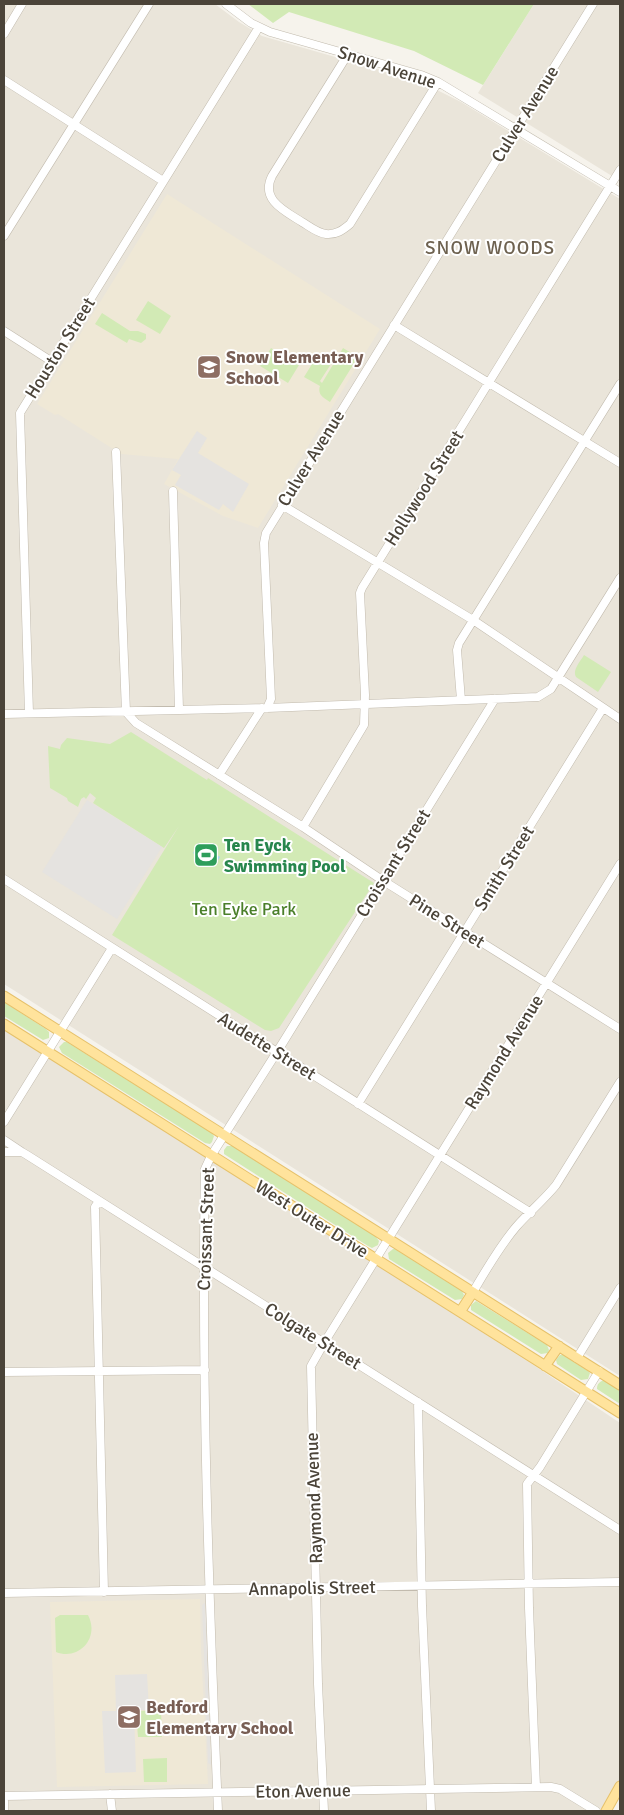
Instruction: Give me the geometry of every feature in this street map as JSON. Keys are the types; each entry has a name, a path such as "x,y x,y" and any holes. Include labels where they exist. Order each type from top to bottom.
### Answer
{"main road":[{"name":"West Outer Drive","path":"4,996 620,1385"},
{"name":"West Outer Drive","path":"4,1024 620,1413"},
{"path":"460,1312 473,1292"},
{"path":"545,1366 559,1346"},
{"path":"606,1811 620,1786"}],"street":[{"path":"4,34 22,4"},
{"path":"4,236 149,4"},
{"name":"Snow Avenue","path":"226,4 259,27 421,75 438,82 620,192"},
{"name":"Culver Avenue","path":"219,775 271,699 264,543 266,533 593,4"},
{"name":"Houston Street","path":"29,713 19,416 259,27"},
{"path":"348,54 272,176 269,184 270,196 276,205 319,233 336,233 350,224 438,82"},
{"path":"4,80 163,181"},
{"name":"Hollywood Street","path":"302,827 362,730 364,703 360,593 620,170"},
{"path":"394,325 620,463"},
{"path":"4,331 51,362"},
{"path":"461,700 457,650 473,620 620,384"},
{"path":"116,452 126,712"},
{"path":"173,491 179,710"},
{"path":"282,505 473,620 620,719"},
{"path":"4,714 264,708 538,697 550,689 559,677 620,578"},
{"name":"Croissant Street","path":"218,1811 209,1590 204,1370 203,1267 205,1169 211,1156 495,699"},
{"name":"Smith Street","path":"358,1104 603,708"},
{"name":"Pine Street","path":"126,712 136,723 546,984 620,1029"},
{"name":"Raymond Avenue","path":"324,1811 318,1684 311,1366 620,864"},
{"name":"Audette Street","path":"4,879 531,1212"},
{"path":"4,1122 112,948"},
{"path":"473,1292 504,1242 556,1185 620,1082"},
{"name":"Colgate Street","path":"4,1140 620,1530"},
{"path":"4,1152 22,1152"},
{"path":"99,1201 95,1207 104,1592"},
{"path":"577,1358 620,1288"},
{"path":"4,1372 204,1370"},
{"path":"536,1787 526,1484 540,1467 599,1371"},
{"path":"418,1402 422,1586 431,1811"},
{"name":"Annapolis Street","path":"4,1593 620,1582"},
{"name":"Eton Avenue","path":"4,1796 551,1787 560,1789 596,1811"},
{"path":"110,1794 112,1811"},
{"path":"4,1801 4,1811"}],"shaded area":[{"path":"4,4 215,4 262,36 419,81 461,102 620,199 620,1376 4,984"},
{"path":"534,4 620,4 620,181 478,93"},
{"name":"Snow Elementary School","path":"167,194 380,329 258,528 223,516 164,484 178,459 121,454 58,414 55,415 37,404"},
{"path":"197,431 207,438 198,453 249,484 233,512 223,504 219,510 175,485 181,475 172,470"},
{"path":"87,800 162,847 117,919 42,872"},
{"path":"4,1026 535,1366 620,1423 620,1787 606,1811 4,1811"},
{"name":"Bedford Elementary School","path":"200,1599 208,1784 57,1787 50,1602"},
{"path":"205,1603 211,1765 208,1763 202,1605"},
{"path":"147,1674 149,1710 134,1710 136,1772 105,1773 102,1711 116,1711 115,1675"}],"green space":[{"path":"248,4 534,4 483,85 414,51 289,12 273,23"},
{"path":"148,301 171,316 160,334 136,320"},
{"path":"102,313 130,331 146,334 146,339 141,343 129,339 127,343 95,324"},
{"path":"271,348 299,365 288,383 260,366"},
{"path":"343,348 358,357 330,402 320,394 320,386 304,377 317,356 331,364 320,381 322,383"},
{"path":"584,655 611,672 598,692 576,677 576,669"},
{"name":"Ten Eyke Park","path":"131,732 207,780 208,778 374,883 279,1028 271,1031 265,1030 112,935 179,826 164,848 93,803 96,798 90,793 86,799 84,797 81,799 78,807 68,801 67,798 50,788 48,746 60,749 67,738 110,744"},
{"path":"4,1002 46,1029 49,1032 49,1038 43,1040 4,1016"},
{"path":"64,1042 67,1042 212,1133 214,1136 212,1142 210,1144 205,1143 62,1053 59,1047"},
{"path":"227,1146 232,1146 375,1236 379,1241 378,1245 372,1248 368,1246 224,1154"},
{"path":"393,1249 462,1291 464,1295 462,1299 455,1300 389,1259 388,1253"},
{"path":"476,1301 547,1345 548,1353 541,1354 471,1310 471,1305"},
{"path":"560,1355 588,1371 590,1373 588,1379 581,1380 557,1364 556,1360"},
{"path":"604,1380 620,1391 620,1404 597,1389 599,1383"},
{"path":"60,1615 88,1615 91,1624 91,1632 85,1646 72,1653 56,1652 55,1618"},
{"path":"161,1710 162,1737 138,1737 136,1713 138,1711"},
{"path":"167,1758 167,1782 144,1782 143,1759"}],"water":[{"name":"Ten Eyck Swimming Pool","path":"199,844 220,857 214,867 193,853"}],"place":[{"name":"Snow Elementary School","path":"209,367"},
{"name":"Ten Eyck Swimming Pool","path":"206,855"},
{"name":"Bedford Elementary School","path":"129,1717"}],"district":[{"name":"SNOW WOODS","path":"490,247"}]}
